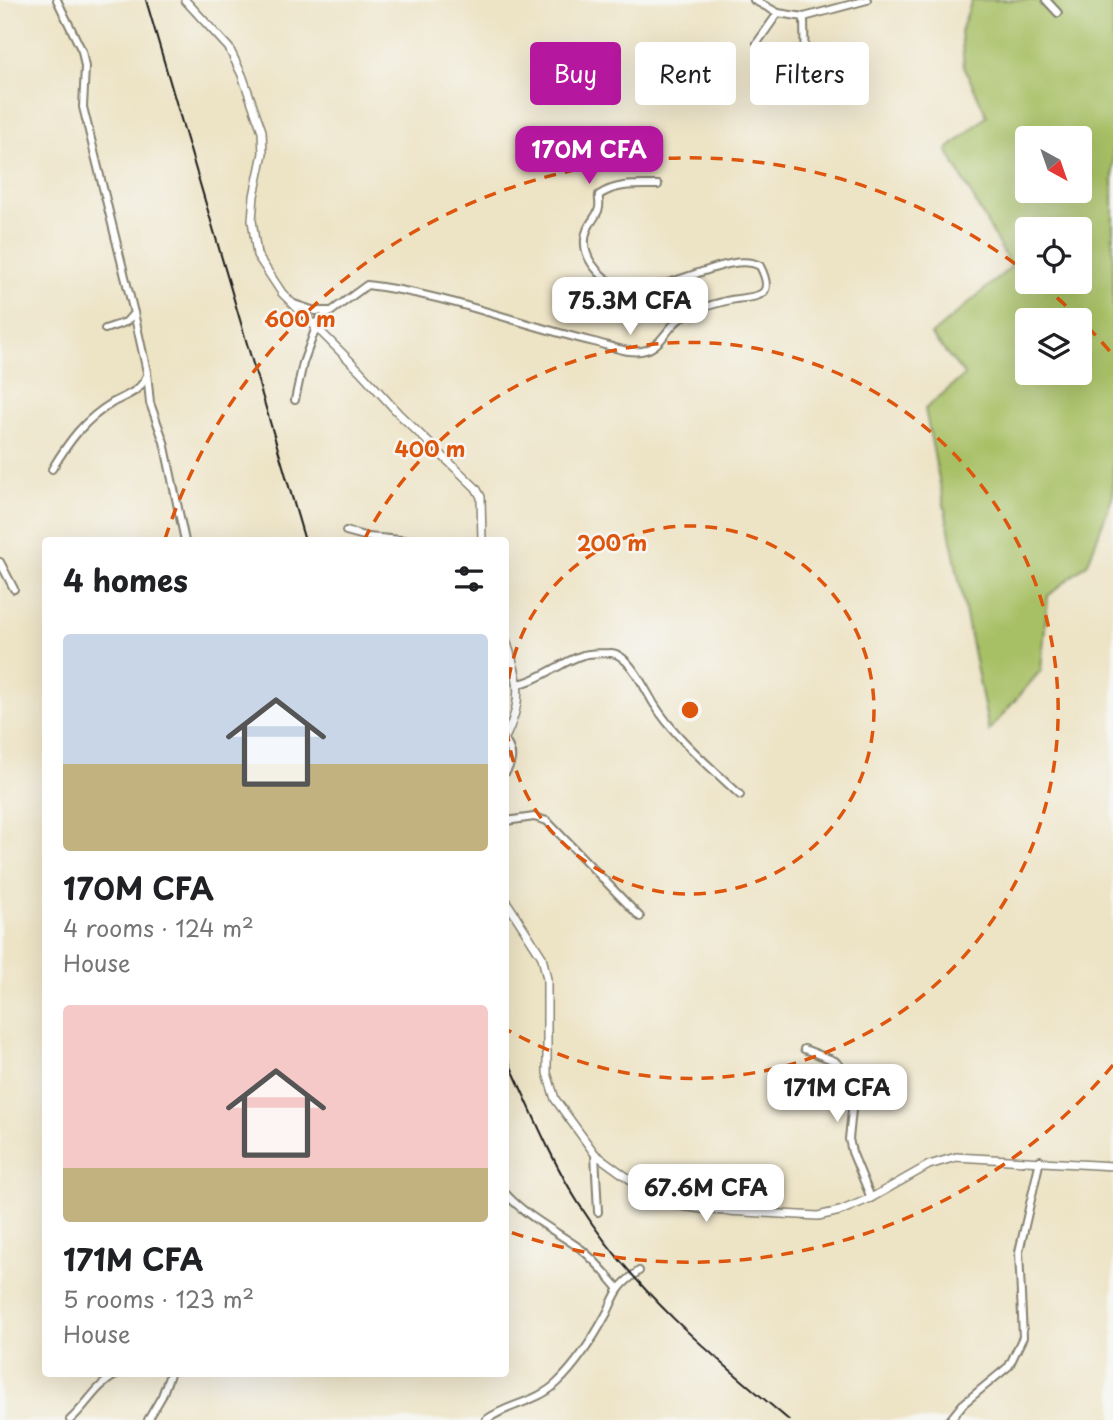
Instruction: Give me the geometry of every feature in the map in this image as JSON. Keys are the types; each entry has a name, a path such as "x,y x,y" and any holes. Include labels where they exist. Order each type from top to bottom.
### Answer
{"street":[{"path":"57,0 82,51 85,67 83,107 134,313 150,402 164,442 184,537"},
{"path":"185,0 229,48 262,131 263,153 252,220 254,250 273,282 399,414 476,488 481,497 481,537"},
{"path":"754,0 778,12 804,17 867,0"},
{"path":"1046,0 1058,13"},
{"path":"758,42 778,12"},
{"path":"804,17 804,42"},
{"path":"314,324 355,291 371,285 428,295 554,333 634,352 653,347 671,326 692,312 723,301 741,297 755,298 764,293 764,273 760,265 746,260 661,285 636,287 609,282 595,269 586,252 584,239 590,220 598,211 599,195 608,189 624,185 658,185"},
{"path":"294,304 315,311 329,311"},
{"path":"105,328 120,325 134,313"},
{"path":"295,400 303,363 315,330 314,324"},
{"path":"52,469 89,418 115,401 128,397 145,381 146,372"},
{"path":"346,531 368,537"},
{"path":"0,562 14,589"},
{"path":"509,650 519,684 517,703 509,727"},
{"path":"519,684 531,681 584,655 614,652 624,659 639,677 656,707 682,737 740,794"},
{"path":"509,746 512,751 509,764"},
{"path":"509,821 534,817 547,821 640,916"},
{"path":"509,906 542,957 547,979 547,1073 555,1100 595,1154 657,1199 674,1205 709,1210 818,1216 840,1211 871,1198 943,1159 956,1157 1040,1160 1113,1166"},
{"path":"804,1049 835,1061 842,1068 853,1100 849,1139 871,1198"},
{"path":"595,1154 597,1212"},
{"path":"950,1420 963,1404 1009,1366 1023,1338 1019,1252 1040,1160"},
{"path":"509,1197 557,1235 583,1251 619,1289"},
{"path":"486,1420 497,1412 520,1405 554,1386 596,1331 619,1289 639,1271"},
{"path":"70,1420 90,1400 96,1388 112,1377"},
{"path":"148,1420 169,1377"}],"green space":[{"path":"972,0 1113,0 1113,495 1088,563 1048,596 1041,670 989,731 925,409 965,375 931,335 1011,267 947,150 987,116 964,67 961,31"}],"railway":[{"path":"146,0 304,537"},
{"path":"509,1063 559,1168 601,1236 675,1320 789,1420"}]}
